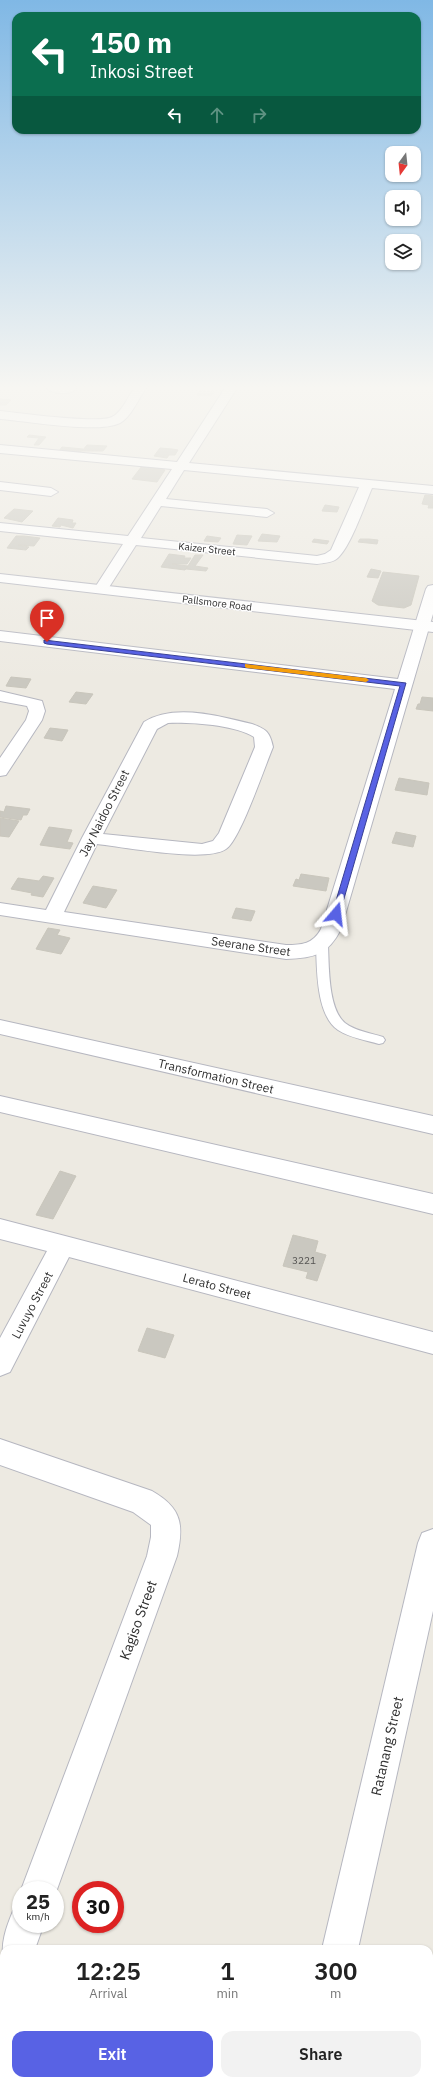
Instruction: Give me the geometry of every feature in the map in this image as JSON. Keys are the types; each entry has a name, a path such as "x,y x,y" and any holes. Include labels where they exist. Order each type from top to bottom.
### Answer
{"street":[{"path":"100,589 167,485"},
{"name":"Kaizer Street","path":"0,527 317,560 329,558 337,552 366,485"},
{"path":"381,485 433,490"},
{"path":"0,486 51,492"},
{"path":"157,502 267,513"},
{"name":"Pallsmore Road","path":"0,578 427,627"},
{"path":"322,945 327,940 331,929 404,685 427,627 433,589"},
{"path":"0,636 404,685"},
{"path":"0,696 36,704 37,711 34,720 0,771"},
{"name":"Jay Naidoo Street","path":"52,917 91,838 147,731 155,722 166,718 178,718 241,726 256,730 262,735 264,747 225,840 214,848 196,850 91,838"},
{"name":"Seerane Street","path":"0,909 286,952 314,950 322,945"},
{"name":"Transformation Street","path":"0,1027 433,1125"},
{"path":"0,1104 433,1204"},
{"name":"Lerato Street","path":"0,1229 433,1342"},
{"name":"Luvuyo Street","path":"0,1364 63,1245"},
{"name":"Kagiso Street","path":"0,1452 142,1501 159,1509 166,1521 167,1536 162,1556 42,1881"},
{"name":"Ratanang Street","path":"341,1945 428,1587 433,1543"},
{"path":"18,1945 23,1933"}],"lane":[{"path":"322,945 326,997 333,1016 339,1025 351,1032 379,1040"}],"building":[{"path":"425,495 433,496 433,508 428,508 429,505 422,504"},
{"path":"325,505 339,507 337,512 322,511"},
{"path":"14,509 33,511 22,522 4,518"},
{"path":"58,518 73,520 72,523 76,523 73,528 61,525 60,527 52,526"},
{"path":"262,534 280,536 277,542 258,541"},
{"path":"237,535 252,536 247,545 233,544"},
{"path":"16,536 40,538 34,546 18,545 29,547 26,550 7,548"},
{"path":"207,536 221,538 218,542 204,541"},
{"path":"314,539 329,541 327,544 312,542"},
{"path":"360,539 378,540 377,544 358,542"},
{"path":"169,554 185,556 184,558 191,558 187,564 172,564 188,566 185,570 161,567"},
{"path":"195,555 203,555 195,566 208,568 206,571 186,569"},
{"path":"371,569 381,571 378,578 367,577"},
{"path":"383,572 419,576 411,605 404,608 378,605 372,601"},
{"path":"11,677 31,679 26,688 6,686"},
{"path":"76,692 93,694 86,704 69,702"},
{"path":"422,697 433,698 433,711 416,709 418,704 420,704"},
{"path":"50,728 68,730 62,741 44,738"},
{"path":"399,778 429,783 427,795 395,790"},
{"path":"6,806 30,809 27,815 23,815 21,820 0,817 0,811 4,812"},
{"path":"0,818 19,821 9,837 0,836"},
{"path":"49,827 72,830 67,842 73,843 70,849 40,845"},
{"path":"396,832 416,836 413,847 392,843"},
{"path":"301,874 329,878 326,891 293,886 296,879 299,880"},
{"path":"43,876 54,878 43,897 31,895 32,893 11,889 18,878 39,881"},
{"path":"93,886 117,890 106,908 83,903"},
{"path":"236,908 255,911 251,921 232,918"},
{"path":"48,928 60,930 57,935 70,938 61,954 36,949"},
{"path":"60,1171 76,1176 53,1219 36,1215"},
{"path":"293,1235 318,1241 315,1252 326,1255 317,1281 306,1278 308,1272 283,1266"},
{"path":"147,1328 174,1335 165,1358 138,1351"}],"slow traffic":[{"path":"247,666 366,680"}],"route":[{"path":"47,642 404,685 336,914"}]}
